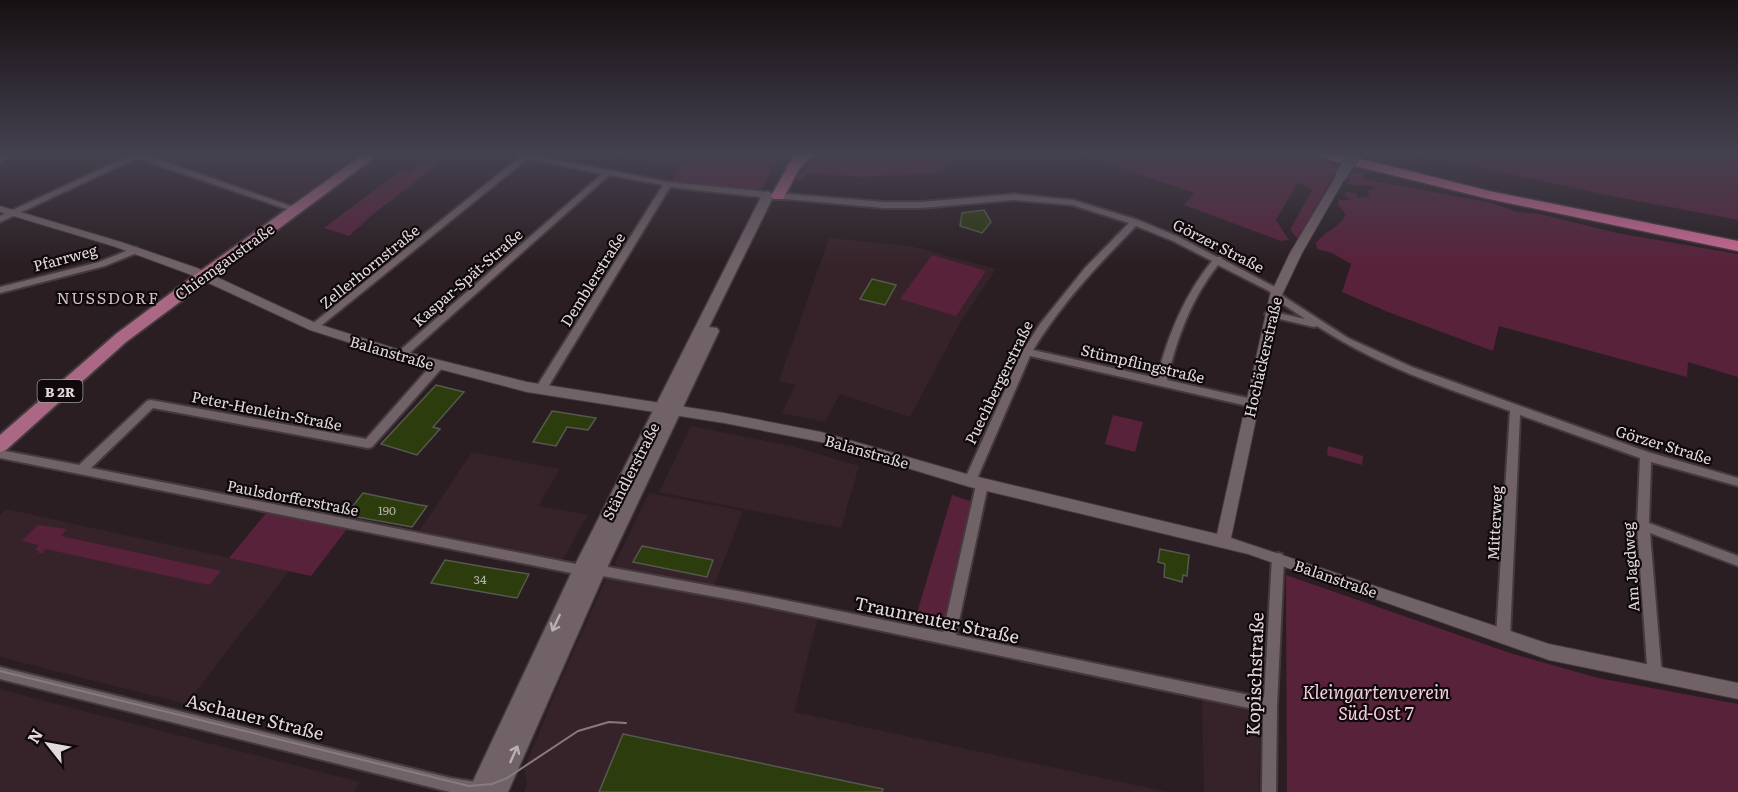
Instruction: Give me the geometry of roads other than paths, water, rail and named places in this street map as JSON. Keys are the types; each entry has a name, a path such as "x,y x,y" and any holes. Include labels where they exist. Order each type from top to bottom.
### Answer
{"highway":[{"name":"Ständlerstraße","path":"773,195 775,191"},
{"path":"1473,191 1738,246"},
{"path":"1515,191 1738,236"}],"main road":[{"name":"Chiemgaustraße","path":"0,445 102,354 204,275 322,191"},
{"name":"Ständlerstraße","path":"489,789 589,570 773,195"}],"street":[{"path":"0,219 61,191"},
{"path":"241,191 295,210"},
{"name":"Zellerhornstraße","path":"314,327 483,191"},
{"name":"Kaspar-Spät-Straße","path":"401,355 453,306 554,223 588,191"},
{"name":"Demblerstraße","path":"542,389 664,191"},
{"name":"Görzer Straße","path":"734,191 900,205 1014,197 1082,205 1135,222 1218,259 1272,289 1276,295 1317,323 1370,353 1515,410 1646,456 1738,482"},
{"name":"Hochäckerstraße","path":"1223,541 1270,314 1276,295 1296,253 1332,191"},
{"name":"Balanstraße","path":"0,209 136,250 204,275 281,314 401,355 542,389 807,434 976,483 1223,541 1574,659 1738,691"},
{"name":"Puechbergerstraße","path":"948,640 976,483 1027,352 1043,326 1072,288 1135,222"},
{"name":"Pfarrweg","path":"0,290 102,264 136,250"},
{"path":"1161,383 1176,329 1198,286 1218,259"},
{"name":"Görzer Straße","path":"1270,314 1313,325 1317,323"},
{"name":"Stümpflingstraße","path":"1027,352 1252,403"},
{"name":"Peter-Henlein-Straße","path":"82,470 152,404 368,444 438,365"},
{"name":"Mitterweg","path":"1503,637 1515,410"},
{"name":"Paulsdorfferstraße","path":"0,454 589,570"},
{"name":"Am Jagdweg","path":"1646,456 1643,526 1653,659 1657,675"},
{"path":"1643,526 1738,561"},
{"name":"Kopischstraße","path":"1269,792 1270,705 1278,558"},
{"name":"Traunreuter Straße","path":"589,570 749,598 1270,705"},
{"name":"Aschauer Straße","path":"0,673 458,787 489,789"}],"tram line":[{"path":"0,671 469,786 492,784 507,778 578,731 609,722 626,723"}],"district":[{"name":"NUSSDORF","path":"108,297"}],"park label":[{"name":"Kleingartenverein Süd-Ost 7","path":"1376,701"}]}
